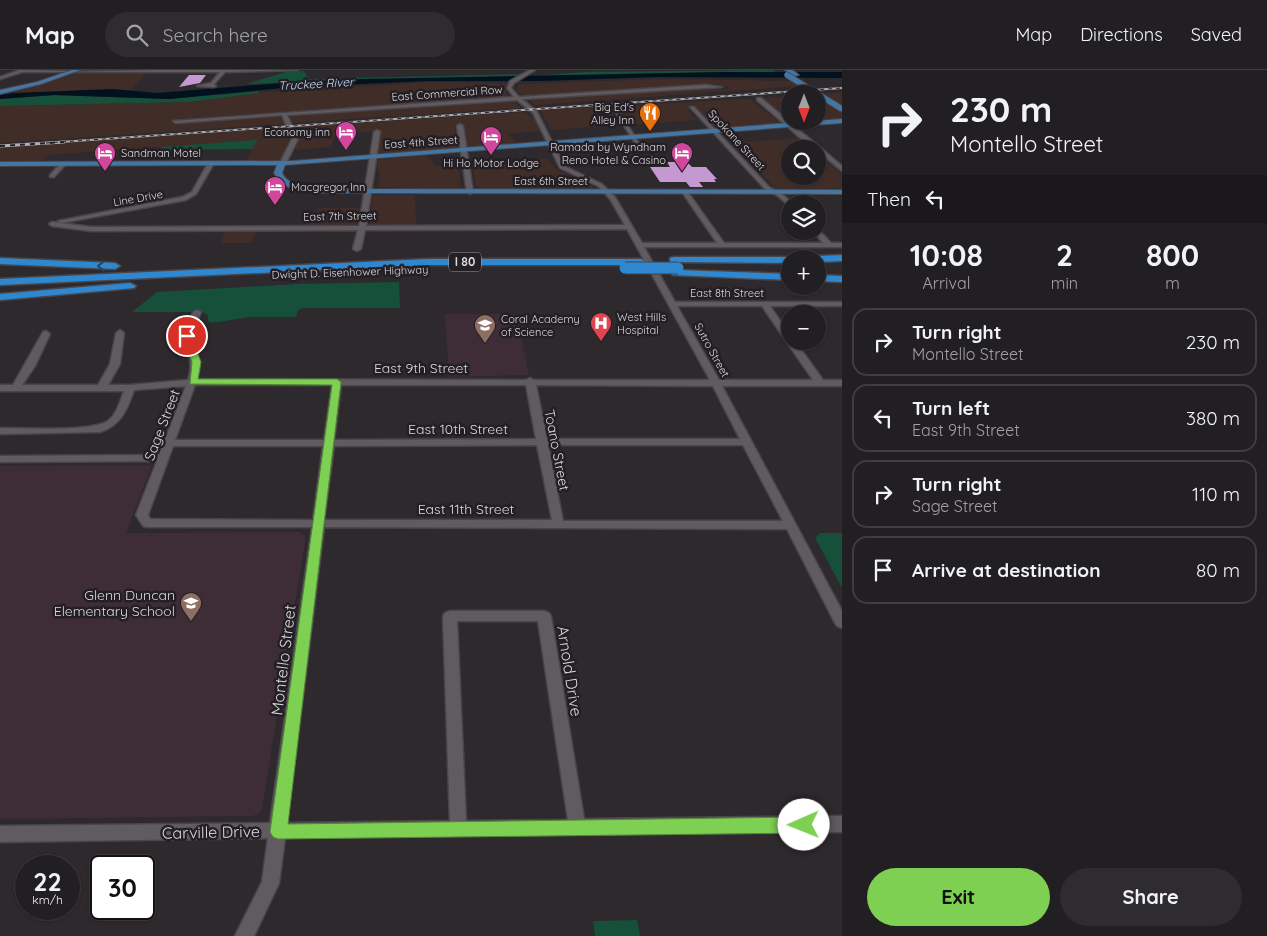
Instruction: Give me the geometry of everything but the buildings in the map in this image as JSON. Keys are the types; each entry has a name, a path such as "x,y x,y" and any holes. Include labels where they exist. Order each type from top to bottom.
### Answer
{"highway":[{"path":"826,259 842,258"},
{"path":"0,259 74,266 307,268"},
{"path":"625,267 781,260"},
{"name":"Dwight D. Eisenhower Highway","path":"0,282 453,262 625,267"},
{"name":"Dwight D. Eisenhower Highway","path":"0,288 461,267 508,271 625,267 641,262 676,266 781,270"},
{"name":"Dwight D. Eisenhower Highway","path":"676,266 781,264"},
{"path":"826,264 842,264"},
{"path":"676,266 781,276"},
{"path":"826,270 842,270"},
{"path":"0,297 198,278"},
{"path":"826,278 842,279"}],"main road":[{"path":"779,70 796,75 842,102"},
{"path":"0,91 57,77 71,71"},
{"path":"0,91 71,71"},
{"path":"788,73 842,109"},
{"name":"East 4th Street","path":"826,122 842,121"},
{"name":"East 4th Street","path":"0,164 210,165 283,163 781,126"},
{"name":"East 6th Street","path":"283,163 278,176 283,182 296,187 325,191 842,192"}],"street":[{"path":"0,78 23,70 296,70"},
{"path":"533,70 512,82 509,88 524,104 524,108 535,115 542,123 562,167 594,182 609,192"},
{"path":"511,91 518,83 538,70"},
{"path":"212,84 224,71"},
{"name":"East Commercial Row","path":"176,121 517,98 720,87"},
{"path":"759,99 781,117"},
{"name":"Spokane Street","path":"692,108 767,188 781,197"},
{"path":"283,163 294,139 284,114"},
{"path":"618,114 642,150"},
{"path":"460,126 470,192"},
{"path":"796,130 807,140"},
{"path":"357,249 377,132"},
{"path":"826,156 842,169"},
{"path":"830,159 841,158"},
{"path":"52,176 62,165"},
{"name":"Line Drive","path":"52,224 184,199 194,193 210,165"},
{"name":"Sutro Street","path":"609,192 715,381 842,623"},
{"path":"685,192 722,245"},
{"name":"East 7th Street","path":"52,224 100,229 628,227"},
{"path":"824,240 829,245"},
{"path":"638,245 842,245"},
{"name":"East 8th Street","path":"672,304 842,304"},
{"path":"764,304 781,328"},
{"name":"Sage Street","path":"143,520 142,515 193,382 196,362 187,336 197,312"},
{"path":"102,387 115,364 120,333"},
{"path":"16,388 30,366 46,334"},
{"path":"796,350 820,383"},
{"name":"East 9th Street","path":"0,388 130,388 193,382 715,381 842,383"},
{"name":"Montello Street","path":"244,936 270,883 316,525 337,382"},
{"name":"Toano Street","path":"530,382 558,524"},
{"path":"0,431 96,430 107,427 116,421 130,388"},
{"name":"East 10th Street","path":"169,443 747,442"},
{"path":"0,459 164,458"},
{"name":"East 11th Street","path":"143,520 153,524 791,525"},
{"name":"Arnold Drive","path":"458,829 450,616 544,616 577,828"},
{"name":"Carville Drive","path":"0,834 842,824"}],"shaded area":[{"path":"147,73 129,91 89,90 15,93 14,91 74,74"},
{"path":"660,79 794,81 800,85 535,105 527,99 710,87 723,90 730,87 717,84 526,97 519,94 517,89 519,84"},
{"path":"431,82 507,83 504,89 509,97 175,119 170,121 184,124 192,121 278,116 282,117 285,124 0,143 0,106 190,102 265,92"},
{"path":"842,92 842,119 826,120 826,93"},
{"path":"781,97 781,113 762,98"},
{"path":"750,99 781,124 716,128 695,108 687,109 697,120 630,125 622,113 611,114 618,125 551,130 540,110"},
{"path":"513,101 521,108 291,123 289,118 298,114"},
{"path":"525,112 537,122 539,131 508,134 519,144 467,147 464,125 455,126 457,148 378,154 380,131 335,134 331,147 295,150 299,138 294,127"},
{"path":"286,127 289,139 282,160 279,161 246,162 252,149 159,150 161,147 48,155 39,163 0,162 0,147"},
{"path":"798,138 800,140 781,140 781,185 826,185 826,161 842,174 842,190 776,189 731,143"},
{"path":"426,155 436,166 458,165 461,187 452,189 378,187 380,171 377,170 378,160"},
{"path":"547,158 557,170 594,188 484,189 476,186 472,164"},
{"path":"373,195 415,195 416,225 370,225"},
{"path":"318,208 360,208 357,224 352,226 307,226 311,212 317,212"},
{"path":"225,230 257,230 252,243 221,243"},
{"name":"Coral Academy of Science","path":"445,314 516,314 529,375 449,377"},
{"name":"Glenn Duncan Elementary School","path":"152,465 126,533 299,532 306,536 262,809 259,814 252,816 0,819 0,466"}],"green space":[{"path":"772,70 776,72 534,76 583,72"},
{"path":"304,71 309,79 523,74 519,76 246,84 286,72"},
{"path":"258,91 259,93 190,102 0,106 0,99 54,95 169,99"},
{"path":"257,140 252,149 159,150 162,147"},
{"path":"399,282 400,308 304,308 298,310 296,317 250,317 212,323 208,321 208,316 203,312 132,312 157,292 295,284"},
{"path":"820,533 842,533 842,588 815,538"},
{"path":"637,920 640,936 595,936 593,921"}],"water":[{"name":"Truckee River","path":"721,72 842,72 842,78 656,77 542,81 428,81 294,87 169,99 54,95 0,99 0,95 15,93 112,89 157,93 294,82 363,79"}],"railway":[{"path":"46,143 842,88"},
{"path":"0,146 64,142"}],"place":[{"name":"Big Ed's Alley Inn","path":"650,132"},
{"name":"Economy inn","path":"346,151"},
{"name":"Hi Ho Motor Lodge","path":"491,156"},
{"name":"Sandman Motel","path":"105,172"},
{"name":"Ramada by Wyndham Reno Hotel & Casino","path":"682,172"},
{"name":"Macgregor Inn","path":"275,206"},
{"name":"West Hills Hospital","path":"601,342"},
{"name":"Coral Academy of Science","path":"485,344"},
{"name":"Glenn Duncan Elementary School","path":"191,622"}],"route":[{"path":"187,336 187,341 196,362 193,382 337,382 316,525 296,700 278,832 804,825"}]}
